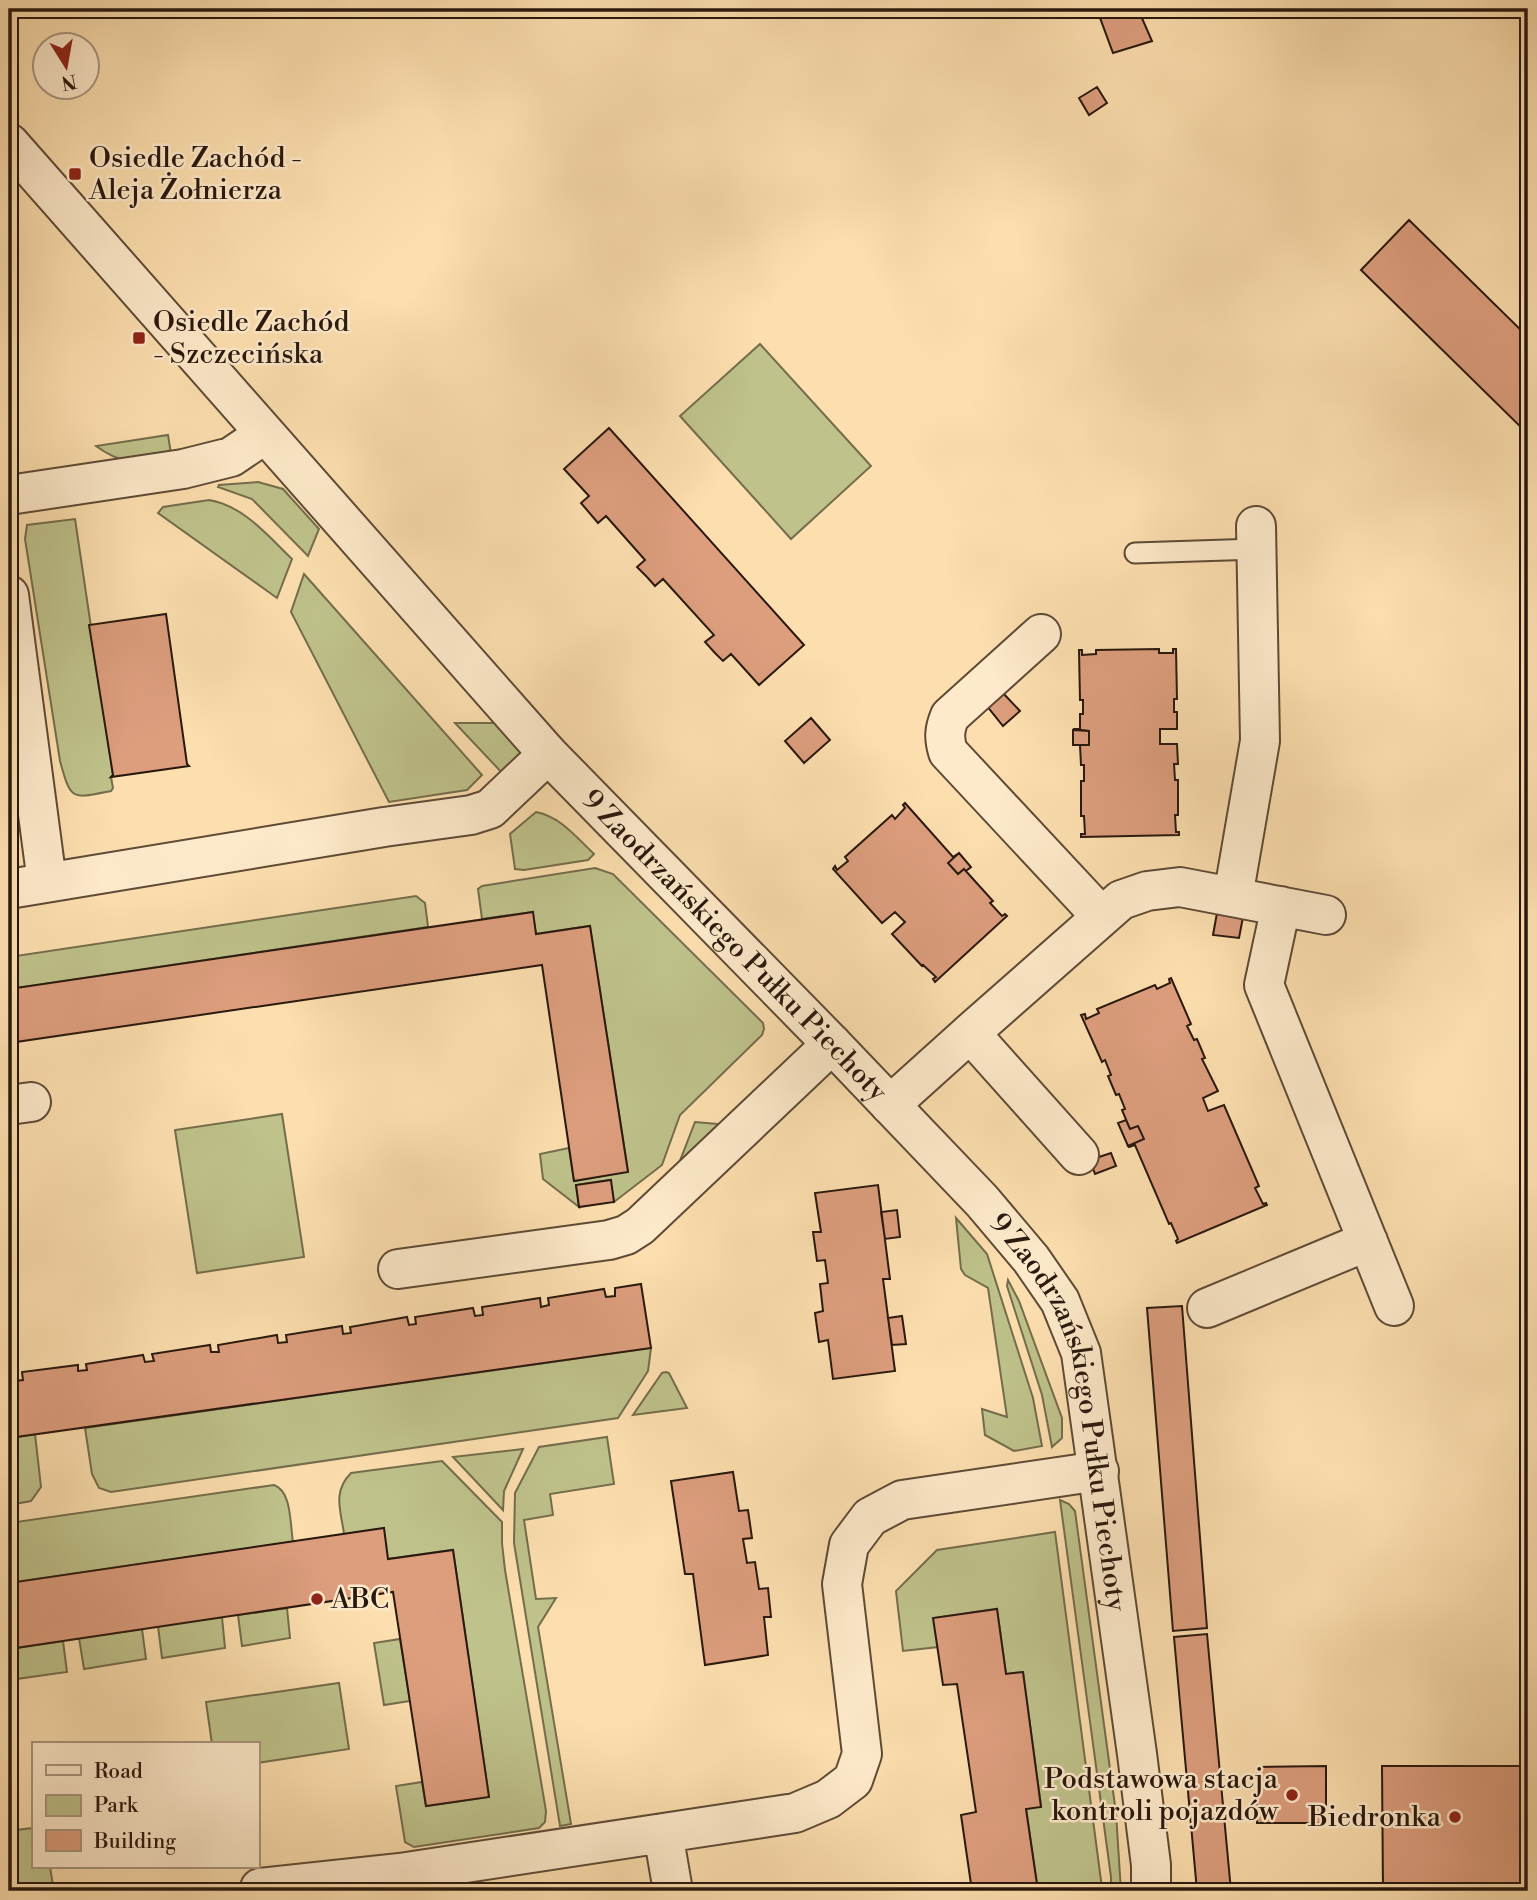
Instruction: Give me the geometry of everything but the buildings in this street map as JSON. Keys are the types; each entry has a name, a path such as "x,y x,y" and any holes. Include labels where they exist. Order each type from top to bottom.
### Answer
{"street":[{"name":"9 Zaodrzańskiego Pułku Piechoty","path":"9,143 548,754 982,1201 1031,1259 1060,1301 1081,1353 1151,1865 1151,1891"},
{"path":"9,495 183,469 231,457 265,433"},
{"path":"1233,897 1260,741 1256,538"},
{"path":"9,596 47,882"},
{"path":"1041,635 950,716 944,735 945,743 948,752 1101,916"},
{"path":"9,889 471,815 490,809 548,754"},
{"path":"890,1105 1121,900 1147,891 1180,887 1325,915"},
{"path":"1281,906 1264,985 1394,1306"},
{"path":"970,1033 1079,1155"},
{"path":"398,1269 609,1240 626,1235 640,1226 832,1044"},
{"path":"1207,1308 1368,1241"},
{"path":"260,1888 400,1873 663,1833 796,1812 828,1799 853,1780 862,1754 842,1584 849,1545 870,1517 902,1500 1099,1471"},
{"path":"663,1833 673,1891"}],"lane":[{"path":"1135,553 1256,538"}],"green space":[{"path":"760,344 871,466 791,539 680,416"},
{"path":"168,435 171,454 140,460 124,460 96,446"},
{"path":"258,482 283,489 319,529 308,556 252,499 218,487"},
{"path":"209,500 222,503 244,515 292,559 277,598 158,513 163,507"},
{"path":"75,519 113,775 111,791 80,796 70,790 60,761 25,539 27,525"},
{"path":"304,574 482,775 467,790 389,802 291,612"},
{"path":"455,723 498,723 520,749 521,756 505,776"},
{"path":"536,812 561,823 594,854 588,860 515,869 510,834"},
{"path":"595,868 613,874 763,1023 764,1029 762,1035 680,1115 662,1165 614,1202 610,1180 576,1185 579,1207 543,1179 540,1154 569,1148 574,1181 628,1171 590,926 536,934 532,912 482,919 478,889 482,886"},
{"path":"416,896 425,903 428,927 9,989 9,957"},
{"path":"282,1114 304,1257 197,1273 175,1130"},
{"path":"695,1122 729,1125 678,1166"},
{"path":"956,1218 987,1254 1033,1398 1042,1446 1014,1451 985,1435 982,1409 1007,1417 988,1288 965,1275 961,1269"},
{"path":"1008,1280 1019,1301 1062,1418 1062,1438 1052,1447 1042,1395 1007,1286"},
{"path":"651,1348 648,1371 618,1418 111,1492 99,1488 92,1474 85,1428"},
{"path":"666,1372 687,1408 633,1415 662,1373"},
{"path":"35,1434 41,1487 31,1501 9,1505 9,1438"},
{"path":"607,1437 614,1484 550,1494 553,1515 524,1520 536,1599 556,1598 538,1627 571,1824 560,1826 514,1543 515,1493 539,1447"},
{"path":"523,1449 504,1491 503,1510 453,1457"},
{"path":"442,1461 502,1522 505,1570 546,1811 545,1822 539,1828 414,1847 405,1842 396,1786 422,1782 426,1806 489,1797 453,1550 388,1559 344,1534 340,1495 341,1487 351,1473"},
{"path":"274,1485 280,1488 287,1501 293,1542 9,1583 9,1523"},
{"path":"1060,1500 1075,1511 1116,1813 1121,1891 1111,1891"},
{"path":"1055,1532 1102,1891 1038,1891 1026,1809 1041,1806 1023,1672 1006,1674 997,1609 934,1618 938,1647 903,1651 896,1591 937,1550"},
{"path":"287,1608 290,1638 242,1646 238,1615"},
{"path":"222,1617 225,1648 162,1658 158,1626"},
{"path":"142,1629 146,1659 84,1669 79,1638"},
{"path":"400,1639 410,1701 384,1705 374,1643"},
{"path":"63,1641 67,1672 9,1680 9,1649"},
{"path":"339,1683 349,1749 259,1763 259,1742 212,1742 206,1702"},
{"path":"32,1828 32,1868 50,1868 54,1891 9,1891 9,1831"}],"place":[{"name":"Osiedle Zachód - Aleja Żołnierza","path":"75,174"},
{"name":"Osiedle Zachód - Szczecińska","path":"139,338"},
{"name":"ABC","path":"317,1599"},
{"name":"Podstawowa stacja kontroli pojazdów","path":"1292,1795"},
{"name":"Biedronka","path":"1455,1817"}]}
